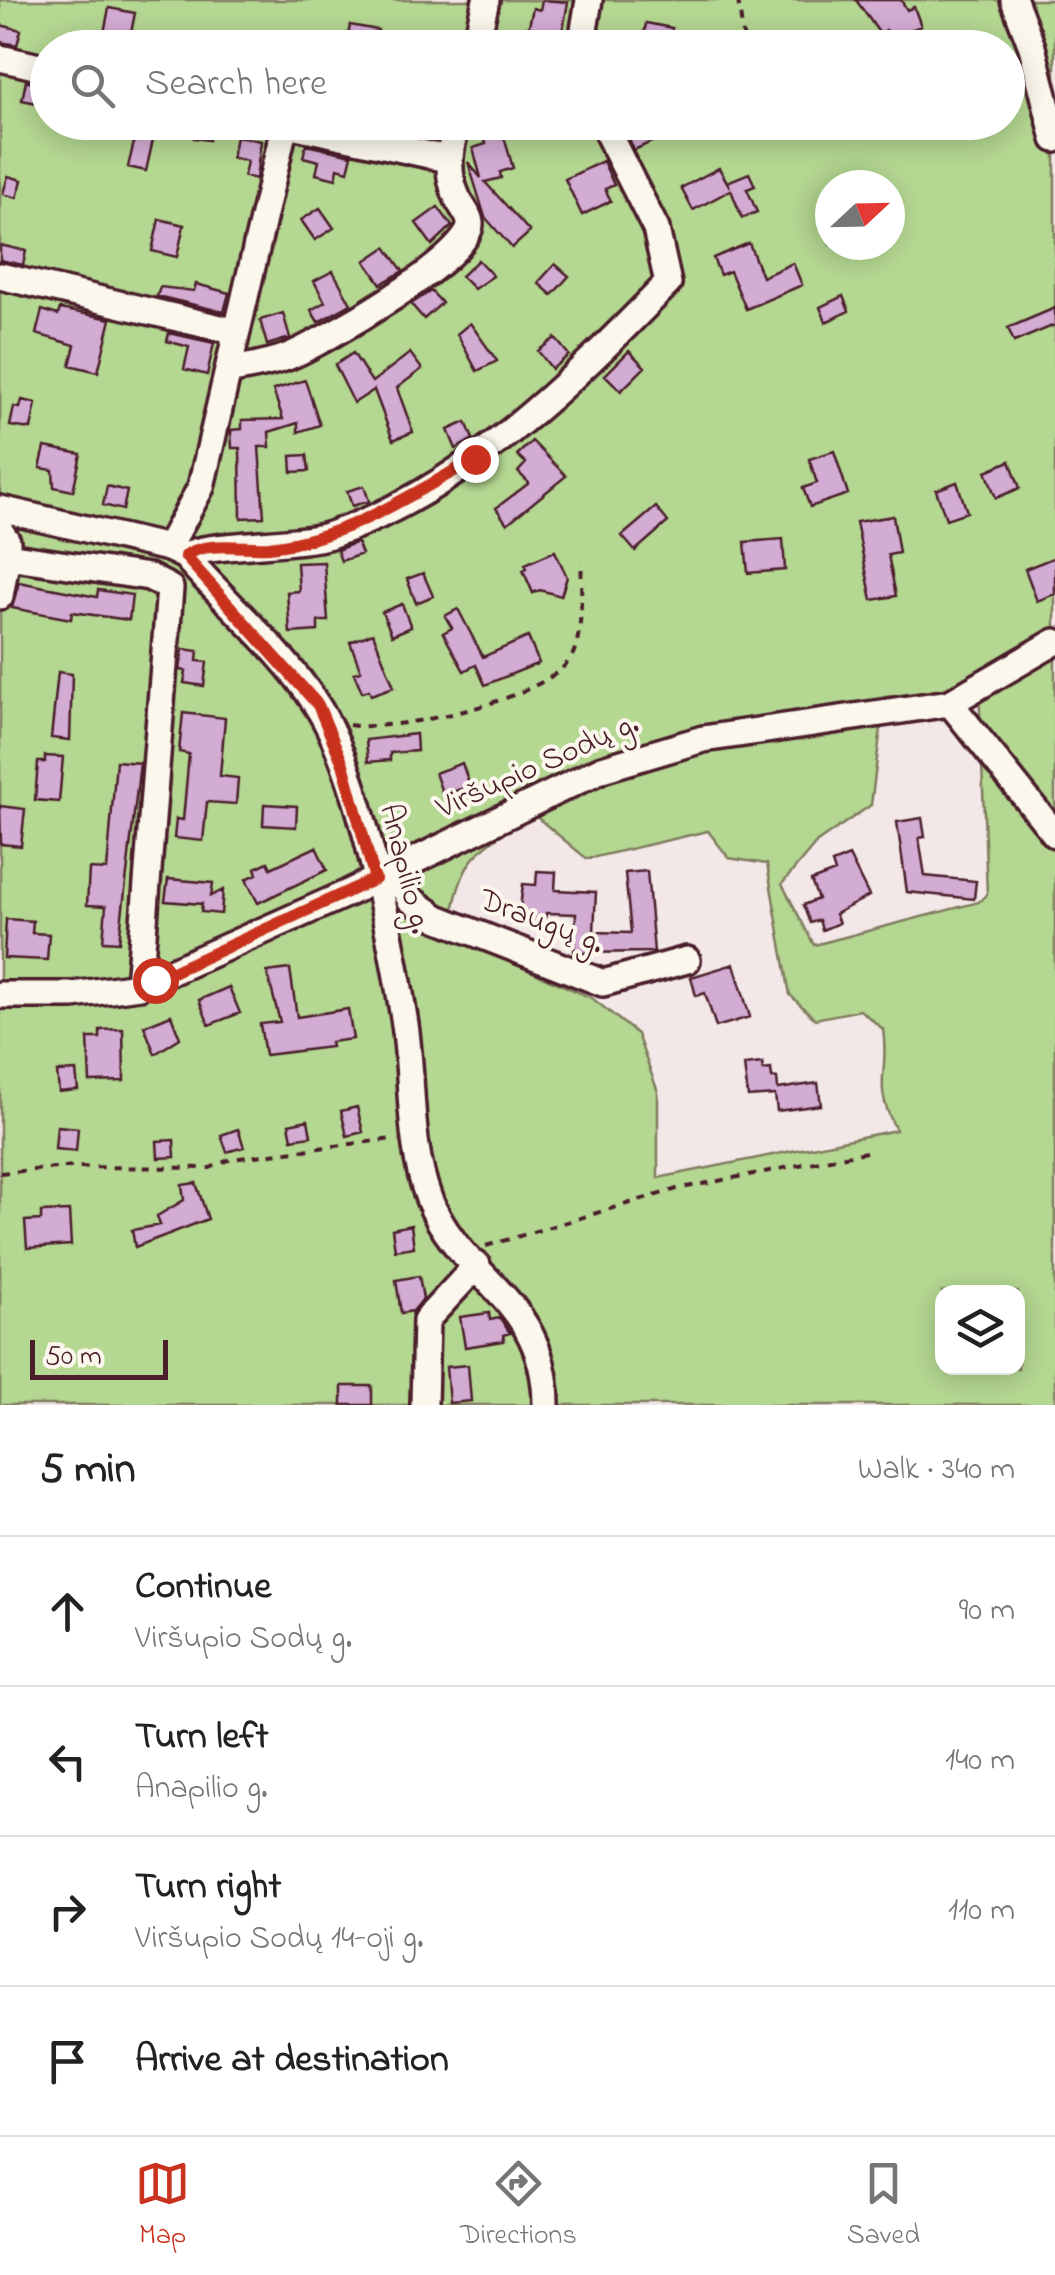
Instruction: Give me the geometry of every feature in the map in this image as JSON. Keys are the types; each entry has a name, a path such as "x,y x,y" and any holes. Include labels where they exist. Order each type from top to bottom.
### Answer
{"street":[{"path":"479,30 486,0"},
{"path":"585,30 589,0"},
{"path":"1014,0 1032,46 1055,139"},
{"path":"0,58 30,65"},
{"path":"177,552 196,502 228,371 277,140"},
{"path":"360,140 448,159"},
{"path":"228,371 266,364 319,342 388,302 436,265 470,226 450,182 448,159 453,140"},
{"path":"0,509 177,552 269,547 326,536 475,459 536,409 668,283 656,229 611,140"},
{"path":"0,276 237,332"},
{"path":"45,564 55,524"},
{"path":"0,596 4,544 45,564 149,577 170,588 139,986"},
{"name":"Anapilio g.","path":"177,552 306,690 325,720 384,874 405,1021 415,1134 428,1197 439,1220 526,1325 546,1382 546,1405"},
{"name":"Viršupio Sodų g.","path":"0,995 73,995 139,986 602,769 666,747 950,703 1055,642"},
{"path":"950,703 1055,834"},
{"name":"Draugų g.","path":"384,874 410,900 437,918 603,983 688,960"},
{"path":"424,1405 426,1320 473,1260"}],"path":[{"path":"738,0 743,30"},
{"path":"325,720 382,728 470,711 563,667 576,644 582,561"},
{"path":"0,1173 66,1168 210,1168 231,1158 415,1134"},
{"path":"473,1260 499,1240 662,1192 871,1151"}],"green space":[{"path":"0,0 1055,0 1055,1405 0,1405","holes":["979,685 987,894 979,902 814,945 782,884 817,842 871,805 885,697","533,814 587,859 708,831 729,858 767,864 790,995 815,1019 860,1010 883,1029 884,1100 896,1130 658,1178 658,1092 637,1034 592,998 448,935 458,889 471,861"]}],"building":[{"path":"542,0 568,2 563,30 528,30 533,8 540,10"},
{"path":"856,0 901,0 907,10 914,7 921,26 910,30 877,30"},
{"path":"109,8 135,13 132,30 105,30"},
{"path":"646,23 672,28 672,30 645,30"},
{"path":"0,25 21,30 17,45 0,42"},
{"path":"350,25 378,30 349,30"},
{"path":"26,81 30,82 30,102 22,100"},
{"path":"128,140 153,140 146,171 128,167 134,142"},
{"path":"235,140 261,141 256,179 244,176 247,161 232,158"},
{"path":"485,140 505,140 513,168 500,172 501,178 485,182 530,232 512,248 485,217 468,162 481,178 473,148 486,144"},
{"path":"630,140 654,140 654,141 634,150"},
{"path":"306,145 352,155 348,171 338,168 336,179 316,174 319,161 303,157"},
{"path":"603,161 614,185 605,189 611,201 582,215 565,179"},
{"path":"719,168 727,182 749,173 755,186 747,189 757,212 742,218 731,190 693,210 681,188"},
{"path":"8,176 22,180 17,198 3,194"},
{"path":"438,207 452,226 432,245 416,223"},
{"path":"320,208 334,228 315,240 301,220"},
{"path":"159,219 184,225 177,257 152,251"},
{"path":"749,243 762,277 793,263 802,285 746,309 730,271 720,275 713,258"},
{"path":"0,245 26,251 23,265 0,260"},
{"path":"386,247 403,271 381,284 365,261"},
{"path":"478,260 493,276 474,289 461,276"},
{"path":"555,264 569,276 552,295 538,283"},
{"path":"333,271 351,304 318,322 311,310 325,302 314,281"},
{"path":"196,284 229,293 224,312 157,296 160,287 194,291"},
{"path":"431,291 442,303 424,319 411,304"},
{"path":"843,296 849,311 826,322 820,307"},
{"path":"1055,308 1055,325 1014,342 1008,328"},
{"path":"60,309 111,319 98,372 70,365 75,345 36,334 42,310 58,315"},
{"path":"283,313 290,338 267,345 260,320"},
{"path":"470,323 497,361 477,371 457,334"},
{"path":"169,333 214,343 207,375 184,369 189,347 167,341"},
{"path":"555,338 569,355 552,369 538,351"},
{"path":"629,351 645,367 621,391 605,375"},
{"path":"353,353 372,382 410,353 422,369 397,388 413,432 393,440 374,390 354,403 335,365"},
{"path":"305,380 320,425 298,432 298,423 269,432 270,447 259,447 264,517 241,518 240,448 232,448 231,430 242,429 242,420 283,419 273,390"},
{"path":"22,400 36,403 31,429 10,426 14,407 20,408"},
{"path":"466,422 473,439 456,449 448,430"},
{"path":"532,441 566,476 507,524 496,508 529,483 518,472 526,463 517,455"},
{"path":"45,447 81,454 73,491 54,487 53,470 40,468"},
{"path":"834,451 848,494 810,507 803,488 817,483 809,459"},
{"path":"307,455 309,471 292,472 291,456"},
{"path":"1010,461 1020,488 996,498 986,471"},
{"path":"957,482 967,512 946,519 936,490"},
{"path":"107,486 127,491 123,510 103,505"},
{"path":"364,486 369,501 352,506 347,491"},
{"path":"656,507 668,522 635,551 622,536"},
{"path":"893,516 899,553 888,555 896,596 872,600 856,522"},
{"path":"783,539 785,570 748,573 745,542"},
{"path":"357,542 362,554 341,561 337,550"},
{"path":"555,551 567,577 561,596 540,590 533,593 523,570 527,568 525,564"},
{"path":"1055,557 1055,594 1037,601 1025,569"},
{"path":"324,562 328,621 318,621 318,631 290,633 287,592 299,591 297,563"},
{"path":"423,573 433,596 416,603 407,579"},
{"path":"19,582 97,597 98,590 132,595 129,620 72,612 71,619 12,608"},
{"path":"402,604 411,627 392,635 382,612"},
{"path":"458,609 483,657 528,637 539,663 485,685 476,665 464,671 443,633 452,628 445,616"},
{"path":"373,633 394,687 371,695 369,690 362,692 354,673 361,671 350,642"},
{"path":"183,649 198,651 197,661 207,662 204,686 184,683 186,671 180,670"},
{"path":"58,672 72,674 70,740 51,738"},
{"path":"183,713 225,718 220,776 238,778 236,804 207,802 203,841 174,838 176,819 183,820 189,754 179,752"},
{"path":"416,734 417,751 390,753 390,760 368,762 366,740"},
{"path":"45,756 63,757 59,802 35,800 38,762 45,762"},
{"path":"116,761 140,763 119,942 103,941 106,906 87,905 89,869 107,870"},
{"path":"462,763 470,786 443,795 435,773"},
{"path":"264,804 297,806 296,827 263,825"},
{"path":"0,806 25,809 21,846 1,844"},
{"path":"922,818 925,837 919,838 925,876 976,881 974,899 907,892 897,822"},
{"path":"316,847 327,870 258,903 246,879 257,874 255,868 268,862 271,868"},
{"path":"849,856 869,896 835,914 839,923 822,930 819,920 810,923 803,905 818,899 811,881 835,872 832,863"},
{"path":"537,871 556,872 555,890 596,892 594,932 631,933 625,873 647,871 654,952 574,953 576,914 546,913 544,928 518,924 523,884 536,885"},
{"path":"168,879 213,883 211,896 223,890 221,914 201,912 202,904 165,901"},
{"path":"6,919 33,921 32,933 49,934 47,960 4,958"},
{"path":"734,964 750,1017 716,1027 705,993 696,996 691,977"},
{"path":"290,969 297,1017 348,1009 353,1039 330,1042 331,1047 265,1055 260,1024 280,1022 267,972"},
{"path":"229,987 240,1013 209,1025 199,1000"},
{"path":"171,1015 180,1038 155,1054 144,1026"},
{"path":"123,1029 124,1081 90,1082 88,1038 100,1038 100,1030"},
{"path":"763,1063 763,1070 771,1069 772,1078 777,1078 778,1089 818,1083 821,1105 777,1111 775,1095 748,1097 744,1065"},
{"path":"76,1071 78,1090 59,1092 57,1072"},
{"path":"357,1107 363,1132 347,1136 341,1111"},
{"path":"308,1120 311,1136 292,1139 289,1124"},
{"path":"57,1126 78,1128 76,1151 55,1149"},
{"path":"238,1129 244,1147 227,1152 221,1135"},
{"path":"174,1140 175,1157 158,1158 157,1141"},
{"path":"196,1183 208,1219 135,1247 132,1230 160,1225 157,1216 184,1200 182,1185"},
{"path":"69,1211 71,1245 27,1248 25,1221 41,1220 41,1212"},
{"path":"411,1225 414,1247 395,1250 392,1229"},
{"path":"419,1276 423,1299 413,1311 401,1313 396,1280"},
{"path":"489,1313 490,1320 500,1318 510,1333 503,1335 504,1341 465,1347 460,1317"},
{"path":"468,1365 471,1401 449,1403 446,1367"},
{"path":"342,1386 372,1386 372,1405 342,1405"}],"route":[{"path":"155,980 375,879 343,764 318,705 185,556 207,548 269,547 326,536 372,517 475,459"}]}
